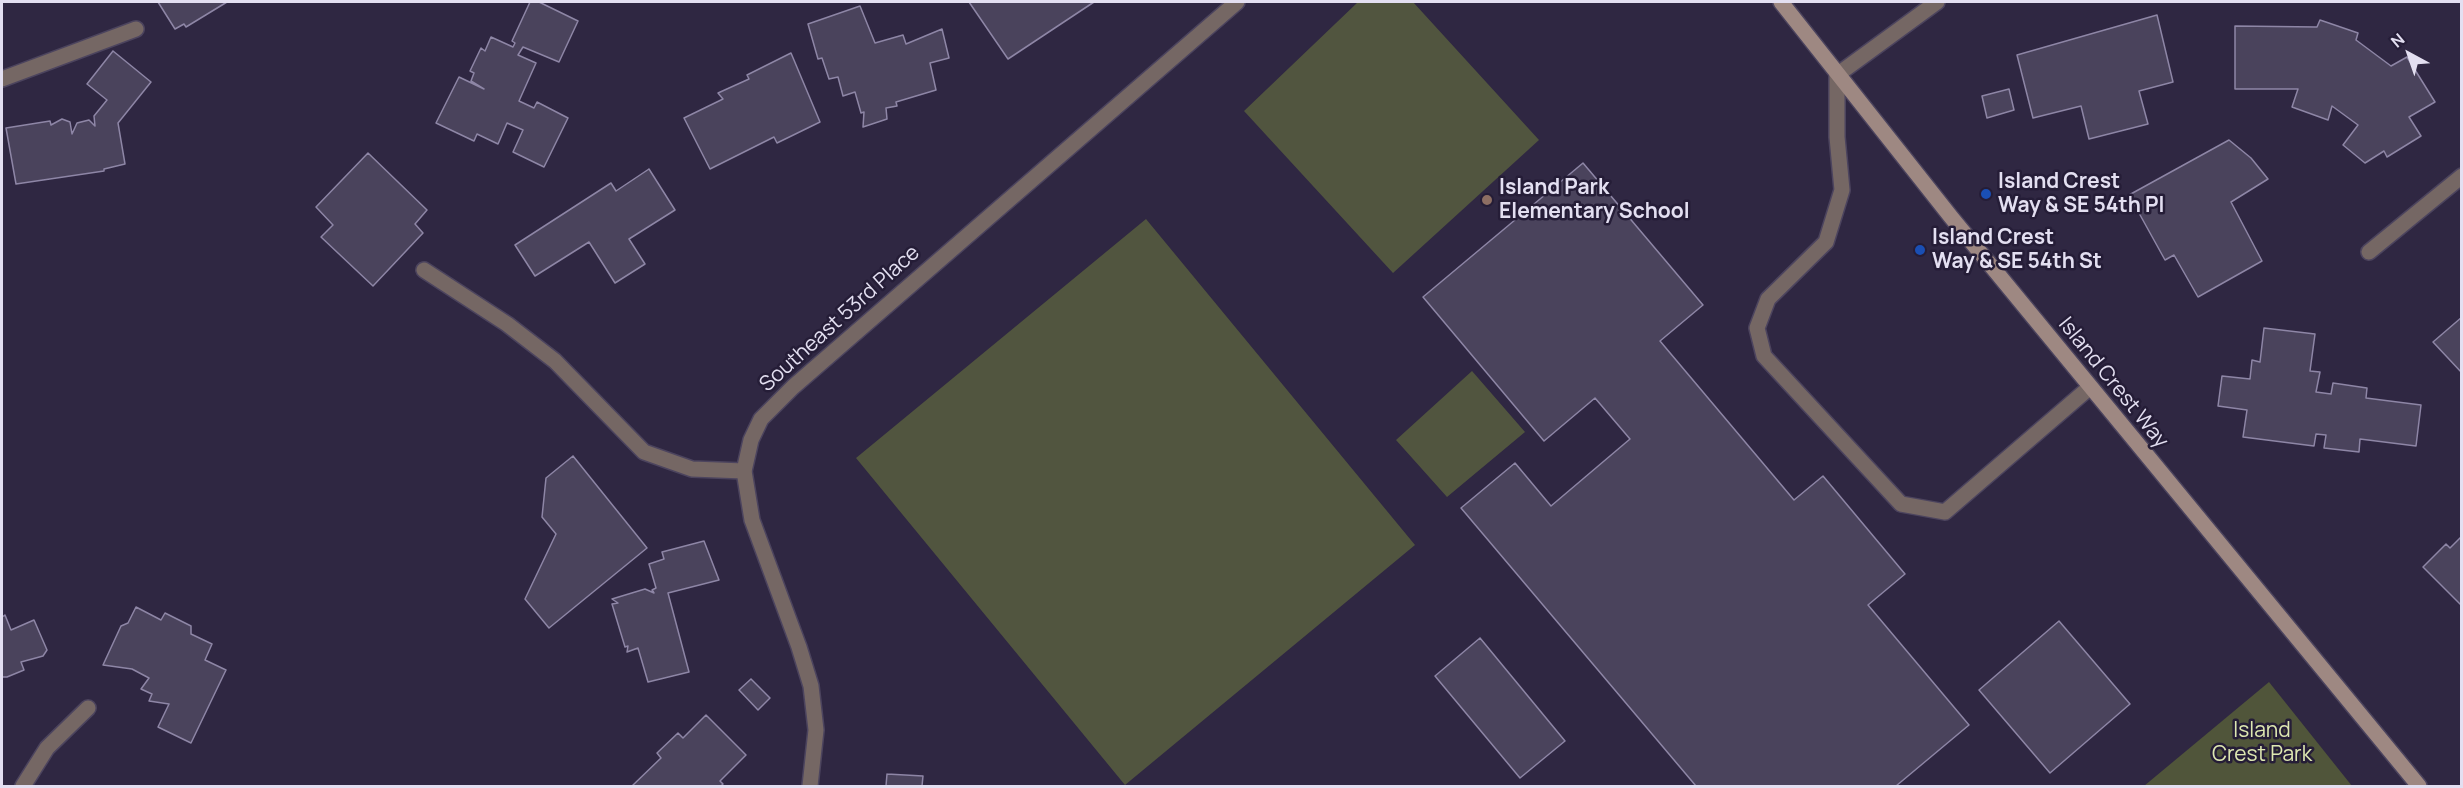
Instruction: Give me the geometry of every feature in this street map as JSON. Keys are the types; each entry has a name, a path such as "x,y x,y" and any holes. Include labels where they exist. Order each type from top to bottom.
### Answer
{"main road":[{"name":"Island Crest Way","path":"1781,2 2089,388 2419,786"}],"street":[{"name":"Southeast 53rd Place","path":"810,786 816,730 811,686 752,520 744,471 751,440 761,418 793,387 1237,2"},
{"path":"1937,2 1837,75 1837,137 1842,190 1826,242 1768,299 1757,328 1764,356 1901,504 1945,512 2089,388"},
{"path":"2,80 136,29"},
{"path":"2369,252 2462,176"},
{"path":"424,270 507,324 555,361 644,452 692,469 744,471"},
{"path":"23,786 47,748 88,708"}],"green space":[{"path":"1358,2 1413,2 1539,140 1393,273 1244,111"},
{"path":"1146,219 1415,545 1125,785 856,458"},
{"path":"1472,371 1525,432 1447,497 1396,440"},
{"name":"Island Crest Park","path":"2269,682 2352,786 2144,786"}],"building":[{"path":"158,2 227,2 186,27 184,24 175,29"},
{"path":"530,2 539,2 578,21 559,62 523,47 518,55 536,63 519,101 534,108 537,102 568,118 544,167 513,152 523,130 507,123 498,144 477,134 474,141 436,123 459,77 484,89 471,81 474,73 470,71 481,48 485,51 491,37 513,47 515,43 512,41"},
{"path":"969,2 1094,2 1008,59"},
{"path":"860,6 875,43 903,35 906,44 942,29 949,58 930,63 936,90 896,102 897,106 886,108 887,119 863,127 864,112 861,113 855,92 843,96 838,77 829,79 822,58 818,59 808,24"},
{"path":"2157,15 2173,82 2139,91 2148,124 2089,139 2081,106 2033,118 2017,55"},
{"path":"2320,20 2358,33 2356,40 2391,66 2407,57 2435,102 2409,117 2421,136 2387,157 2384,151 2365,163 2343,145 2358,125 2332,106 2328,120 2292,107 2298,89 2235,89 2235,26 2317,27"},
{"path":"113,51 151,82 118,123 125,164 104,169 104,171 16,184 6,128 50,121 51,125 62,119 70,122 72,134 77,123 89,120 95,126 94,116 107,100 87,84"},
{"path":"791,53 820,122 777,143 774,137 710,169 684,118 723,99 718,93 749,79 747,75"},
{"path":"2009,89 2014,110 1987,118 1982,96"},
{"path":"2229,140 2251,158 2268,179 2231,202 2262,261 2198,297 2174,255 2165,260 2129,195"},
{"path":"368,153 427,210 415,224 423,233 373,286 321,237 333,225 316,207"},
{"name":"Island Park Elementary School","path":"1583,163 1703,305 1660,341 1794,500 1823,476 1905,574 1868,605 1969,725 1896,786 1696,786 1461,508 1515,463 1551,506 1630,439 1595,398 1544,441 1423,297"},
{"path":"649,169 675,210 629,239 645,264 615,283 589,242 535,276 515,245 611,183 616,191"},
{"path":"2462,317 2462,373 2433,342"},
{"path":"2264,328 2315,334 2310,371 2320,372 2316,392 2331,394 2333,383 2367,388 2366,398 2421,405 2416,446 2360,439 2359,452 2324,448 2326,435 2316,434 2314,446 2243,437 2247,410 2218,406 2222,376 2250,379 2252,360 2260,362"},
{"path":"573,456 647,548 549,628 525,599 556,534 542,517 546,478"},
{"path":"2462,536 2462,606 2423,567 2446,544 2450,548"},
{"path":"704,541 719,580 668,593 689,672 648,682 638,648 627,652 628,646 625,647 612,604 618,603 612,599 645,589 654,593 652,590 656,588 649,564 664,559 662,552"},
{"path":"136,607 161,620 165,613 191,626 191,634 212,644 205,660 226,670 191,743 158,727 169,704 149,701 152,694 141,689 149,678 132,669 103,665 121,626 128,623"},
{"path":"5,615 11,630 34,620 47,650 43,656 21,662 24,670 2,677 2,617"},
{"path":"2059,621 2130,704 2050,773 1979,690"},
{"path":"1480,638 1565,741 1520,778 1435,676"},
{"path":"751,679 770,698 758,710 739,690"},
{"path":"706,715 746,755 720,781 723,784 721,786 632,786 661,758 657,753 678,733 683,738"},
{"path":"887,774 923,776 922,786 886,786"}],"place":[{"name":"Island Crest Way & SE 54th Pl","path":"1986,194"},
{"name":"Island Park Elementary School","path":"1487,200"},
{"name":"Island Crest Way & SE 54th St","path":"1920,250"}]}
